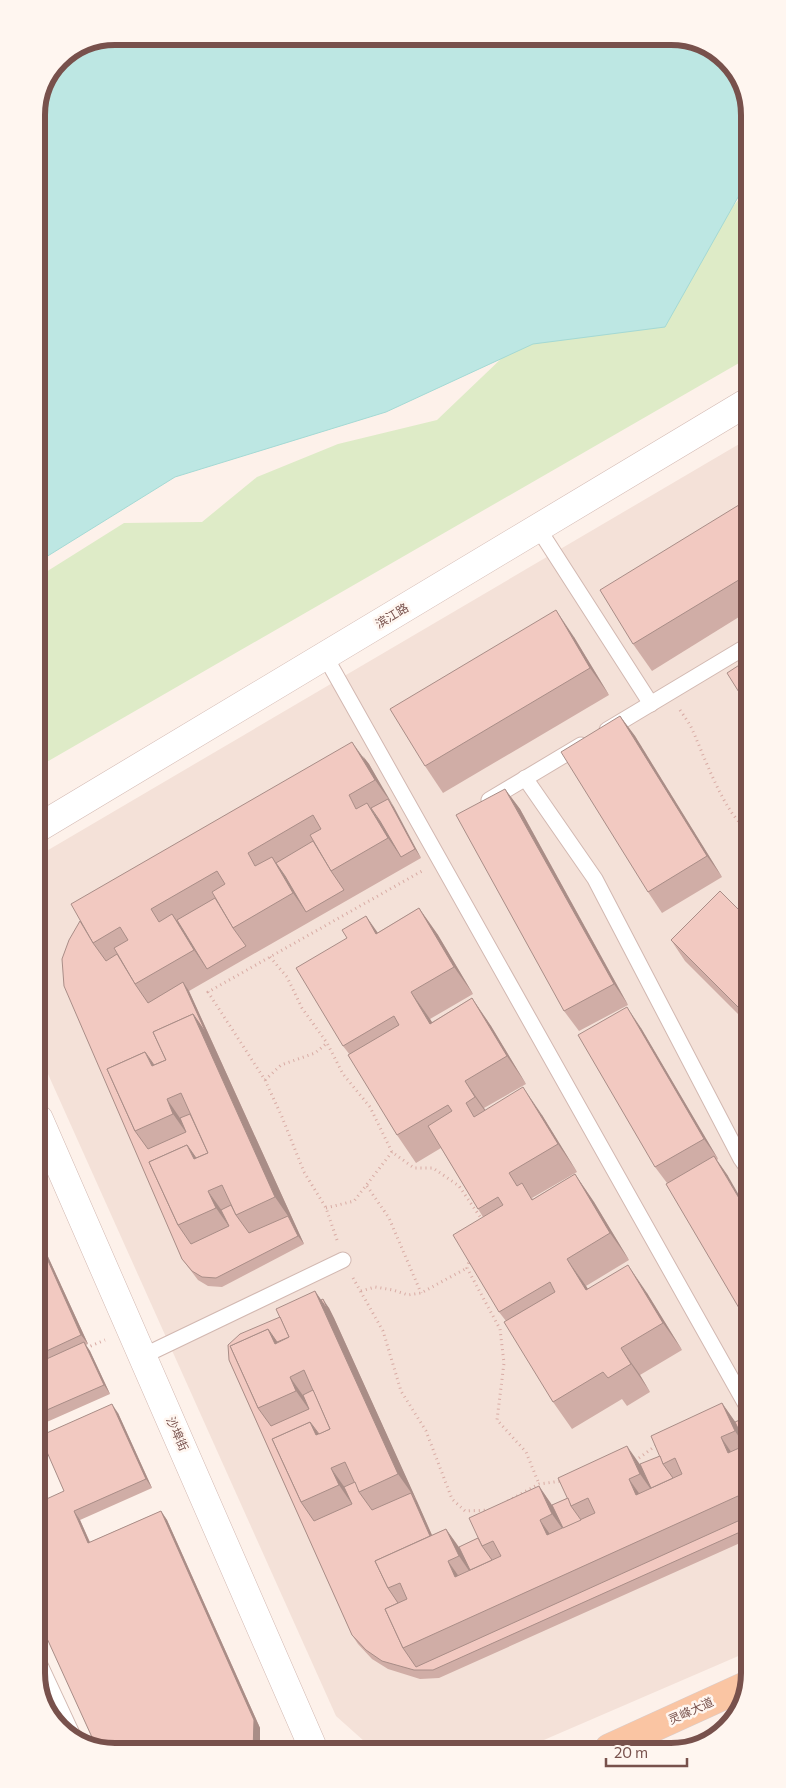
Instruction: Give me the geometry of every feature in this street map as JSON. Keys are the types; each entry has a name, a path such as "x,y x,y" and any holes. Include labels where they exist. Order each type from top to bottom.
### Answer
{"main road":[{"name":"灵峰大道","path":"620,1743 738,1689"}],"street":[{"name":"滨江路","path":"45,824 741,406"},
{"name":"沙埠街","path":"45,1133 311,1743"}],"lane":[{"path":"538,528 650,704"},
{"path":"479,806 741,650"},
{"path":"325,656 741,1396"},
{"path":"525,778 595,879 741,1159"},
{"path":"142,1356 343,1260"},
{"path":"45,1677 68,1726"}],"path":[{"path":"668,693 690,725 718,789 741,824"},
{"path":"440,861 208,992 265,1080 304,1172 326,1208 343,1260 383,1331 401,1390 426,1431 452,1499 465,1511 490,1510"},
{"path":"270,957 288,977 302,1008 327,1043 343,1074 370,1107 392,1152 414,1168 433,1168 459,1186 486,1227"},
{"path":"265,1080 281,1065 315,1053 327,1043"},
{"path":"326,1208 354,1201 392,1152"},
{"path":"367,1186 389,1218 422,1293"},
{"path":"360,1291 376,1287 408,1295 422,1293 467,1268 472,1251"},
{"path":"467,1268 500,1329 504,1363 497,1420 526,1452 539,1484"},
{"path":"85,1349 130,1329"},
{"path":"631,1462 661,1441"},
{"path":"506,1502 539,1484 566,1480"}],"shaded area":[{"path":"741,443 741,1655 537,1743 366,1743 336,1716 45,1067 45,852"}],"green space":[{"path":"741,197 741,362 45,763 45,573 124,523 202,522 257,477 338,444 437,420 548,314 657,296"}],"water":[{"path":"115,45 676,45 685,46 706,54 727,72 737,92 740,106 741,192 665,327 533,344 386,412 175,477 45,558 45,110 52,84 59,72 69,62 80,54 92,49"}],"building":[{"path":"741,504 741,579 633,644 600,590"},
{"path":"556,610 590,668 425,766 390,709"},
{"path":"741,664 741,695 727,673"},
{"path":"620,716 707,856 648,892 561,752"},
{"path":"352,742 375,780 349,795 356,809 367,803 388,838 331,871 310,835 321,829 313,815 248,853 255,866 272,857 293,893 233,928 212,892 225,884 217,871 151,909 159,922 172,914 194,950 135,984 114,948 128,940 120,927 93,943 71,904"},
{"path":"505,789 614,984 564,1011 456,815"},
{"path":"388,799 415,849 401,857 371,808"},
{"path":"313,841 344,890 306,912 276,863"},
{"path":"720,891 741,912 741,1010 671,940"},
{"path":"215,898 246,946 207,969 177,920"},
{"path":"419,908 454,967 411,992 430,1024 472,998 507,1056 465,1081 475,1097 466,1103 474,1117 523,1087 558,1144 509,1173 517,1186 522,1183 532,1200 575,1174 610,1233 567,1259 586,1290 628,1265 663,1323 621,1348 631,1364 608,1378 603,1372 553,1402 504,1322 555,1292 550,1282 499,1312 453,1235 503,1205 498,1197 478,1209 428,1126 452,1111 448,1105 397,1135 348,1055 399,1025 394,1016 343,1046 296,968 347,938 342,930 366,916 376,934"},
{"path":"80,921 106,961 117,954 148,1003 183,982 206,1033 193,1014 153,1032 166,1060 154,1065 145,1052 107,1069 135,1131 148,1149 186,1132 180,1118 190,1114 208,1153 196,1158 187,1145 149,1162 178,1225 191,1244 229,1226 221,1210 231,1205 249,1233 288,1216 298,1236 216,1278 202,1277 192,1271 182,1259 64,986 62,959 69,940"},
{"path":"627,1007 704,1139 655,1167 578,1035"},
{"path":"193,1014 275,1197 236,1215 222,1185 208,1191 216,1208 178,1225 149,1162 187,1145 194,1159 208,1153 181,1093 167,1099 173,1114 135,1131 107,1069 145,1052 152,1066 166,1060 153,1032"},
{"path":"714,1156 741,1202 741,1311 666,1184"},
{"path":"45,1254 81,1335 45,1352"},
{"path":"315,1291 398,1474 359,1492 345,1462 331,1468 339,1485 301,1502 272,1439 310,1422 316,1435 330,1429 304,1370 290,1377 296,1391 258,1408 230,1346 268,1329 275,1344 289,1337 276,1309"},
{"path":"280,1317 289,1337 277,1342 268,1329 230,1346 258,1408 271,1426 309,1409 303,1395 313,1390 330,1429 319,1434 310,1422 272,1439 301,1502 314,1521 352,1504 344,1487 355,1482 359,1492 372,1510 411,1493 430,1536 375,1561 388,1588 398,1603 385,1609 403,1648 416,1667 741,1520 741,1532 433,1670 414,1670 382,1661 366,1650 352,1635 229,1360 228,1345 240,1334"},
{"path":"84,1342 104,1385 45,1411 45,1360"},
{"path":"722,1403 735,1431 721,1437 728,1453 741,1447 741,1495 403,1648 385,1609 407,1599 400,1583 388,1588 375,1561 446,1529 459,1556 448,1561 455,1577 501,1556 493,1541 482,1546 469,1518 539,1486 552,1514 540,1520 547,1535 595,1513 588,1498 571,1506 558,1478 627,1446 640,1474 629,1479 636,1495 682,1474 675,1458 663,1464 651,1436"},
{"path":"112,1404 146,1479 74,1511 88,1543 161,1511 254,1720 253,1743 110,1743 93,1740 45,1634 45,1500 64,1491 45,1447 45,1434"},
{"path":"741,1419 741,1435 735,1422"},
{"path":"660,1456 673,1478 651,1488 640,1464"},
{"path":"568,1498 581,1520 563,1528 552,1505"},
{"path":"478,1538 492,1560 470,1570 459,1547"}]}
